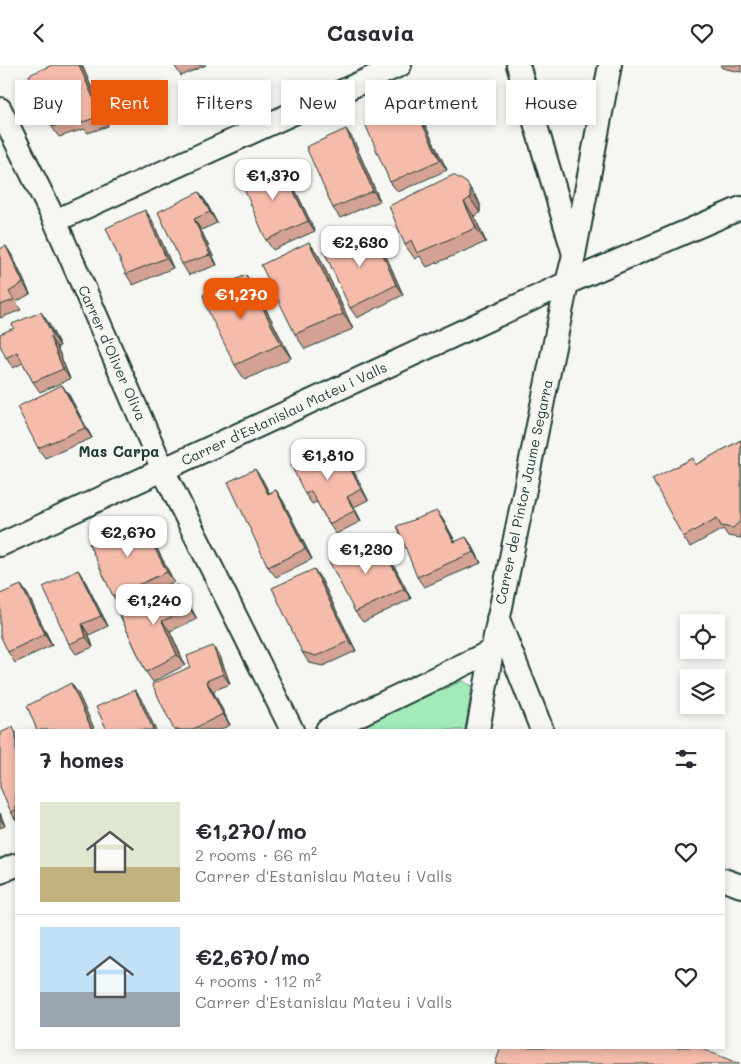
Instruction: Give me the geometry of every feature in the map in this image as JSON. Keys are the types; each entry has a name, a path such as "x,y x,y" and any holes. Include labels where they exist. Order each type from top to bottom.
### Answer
{"street":[{"path":"55,221 400,65"},
{"path":"518,65 574,255"},
{"name":"Carrer del Pintor Jaume Segarra","path":"478,729 498,619 574,255 610,65"},
{"name":"Carrer d'Oliver Oliva","path":"0,109 55,221 164,470 292,729"},
{"name":"Carrer d'Estanislau Mateu i Valls","path":"0,545 567,283 741,208"},
{"path":"498,619 542,729"},
{"path":"329,729 492,651"},
{"path":"0,873 15,866"},
{"path":"725,880 741,886"}],"green space":[{"path":"462,681 472,686 465,729 352,729"}],"building":[{"path":"52,65 79,65 91,93 91,119 81,123 81,80 31,80 29,75"},
{"path":"423,125 440,160 390,182 366,126"},
{"path":"346,129 373,191 333,208 306,147"},
{"path":"279,161 308,221 266,240 240,179"},
{"path":"453,175 467,183 470,189 470,198 464,202 476,228 417,253 411,240 405,245 389,206"},
{"path":"199,192 210,212 194,219 210,255 182,264 158,212"},
{"path":"145,210 166,258 126,274 106,228"},
{"path":"372,229 396,285 350,308 324,251"},
{"path":"309,242 343,314 295,334 261,265"},
{"path":"6,246 23,283 9,292 14,300 0,305 0,249"},
{"path":"246,275 281,344 235,365 209,313 203,295"},
{"path":"41,312 53,336 50,337 63,369 33,382 17,352 6,358 0,345 0,334 14,328 12,324"},
{"path":"62,385 85,428 38,448 17,407"},
{"path":"741,440 741,520 733,528 721,526 717,518 683,537 652,479 693,458 695,465"},
{"path":"336,442 361,489 347,497 354,511 329,524 311,491 305,494 291,465"},
{"path":"255,469 268,494 276,490 305,549 268,567 228,482"},
{"path":"437,511 454,542 466,537 474,552 417,577 397,526"},
{"path":"141,521 167,572 113,596 89,544"},
{"path":"378,538 404,589 355,612 329,561"},
{"path":"314,569 349,641 316,656 302,652 272,588"},
{"path":"78,570 101,616 82,624 86,637 69,644 43,587"},
{"path":"21,585 45,634 8,652 0,635 0,594"},
{"path":"177,585 190,609 162,621 177,655 146,672 119,613"},
{"path":"213,646 223,674 206,681 223,714 193,729 174,729 152,684 190,667 187,656"},
{"path":"71,683 92,729 37,729 27,706"},
{"path":"135,690 153,729 107,729 96,707"},
{"path":"13,727 15,732 15,810 11,812 0,787 0,733"},
{"path":"500,1049 702,1049 740,1064 495,1064"}],"district":[{"name":"Mas Carpa","path":"119,452"}]}
